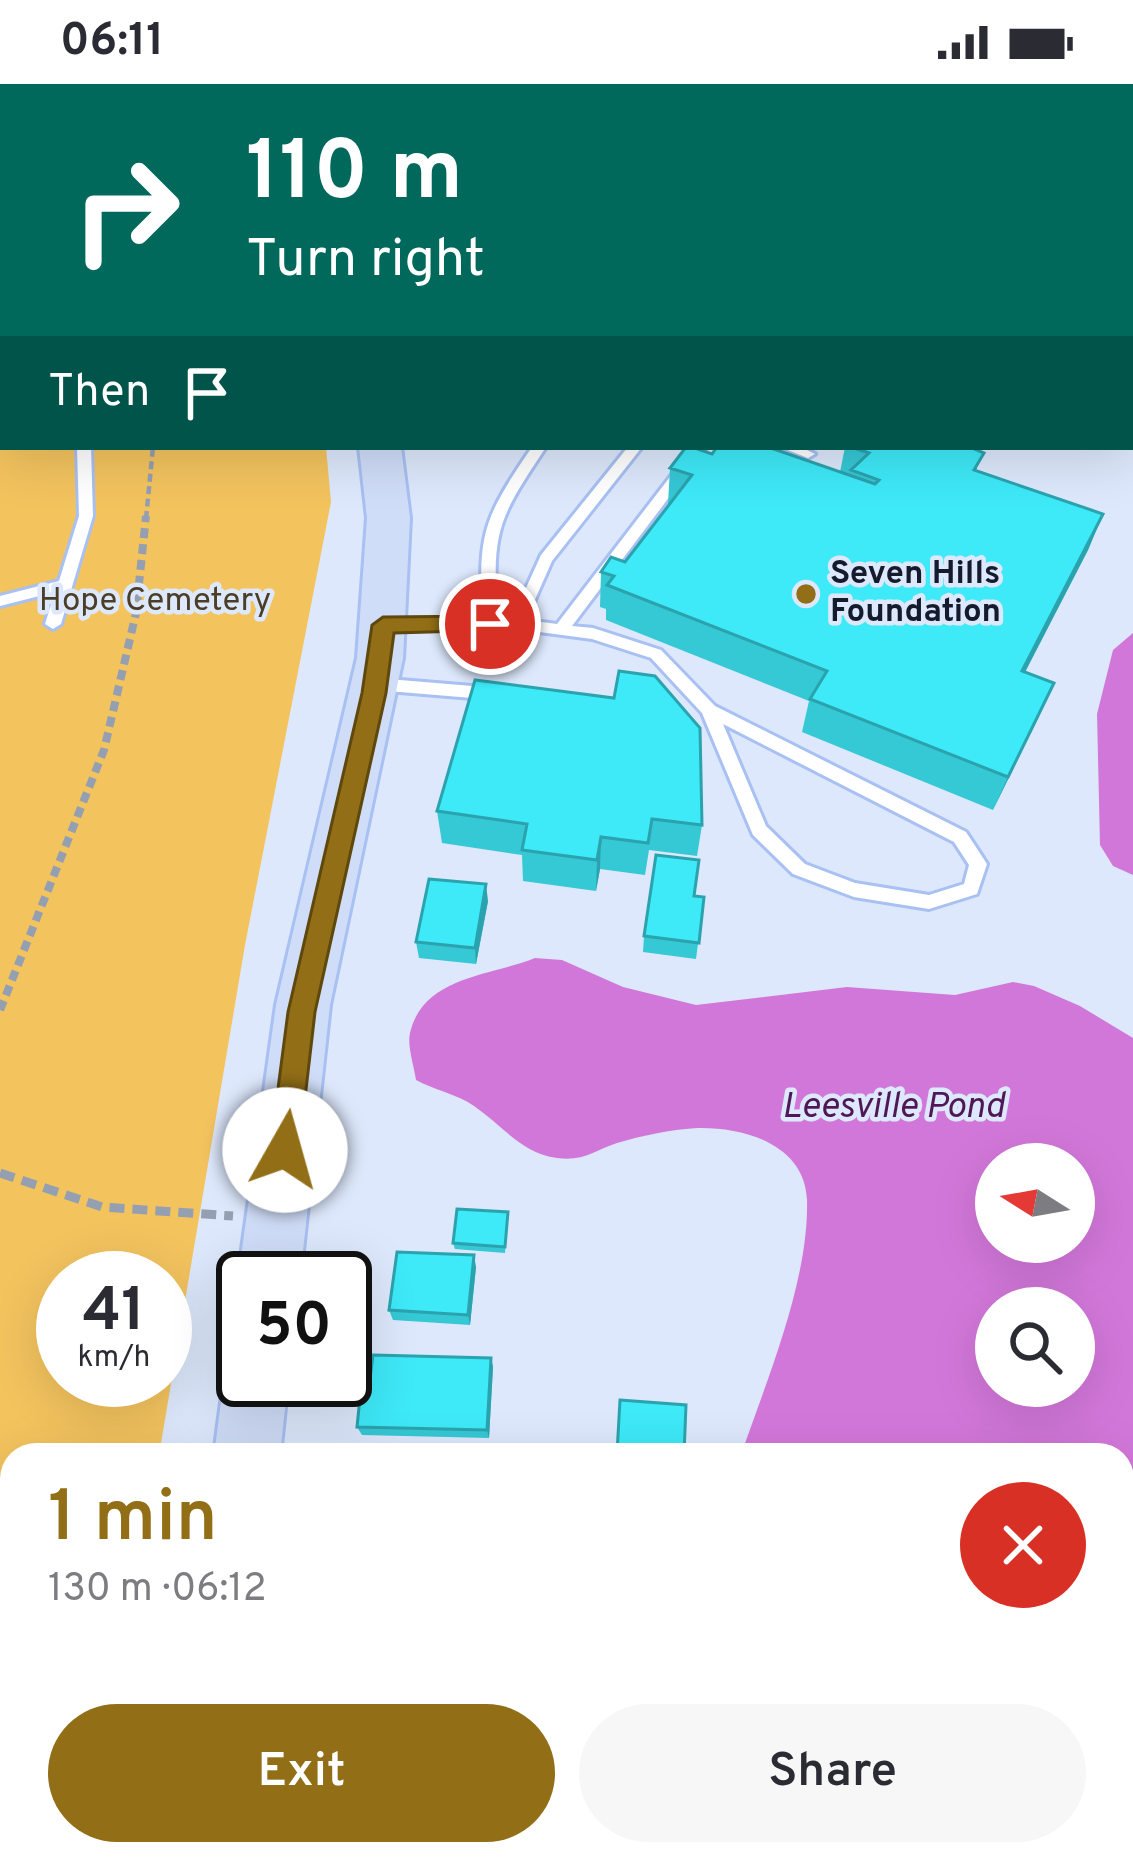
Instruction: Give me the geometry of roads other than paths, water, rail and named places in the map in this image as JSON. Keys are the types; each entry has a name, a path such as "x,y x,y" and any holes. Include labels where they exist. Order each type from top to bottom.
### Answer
{"main road":[{"path":"272,1251 302,1012 376,684 387,510 380,450"},
{"path":"248,1443 253,1407"}],"lane":[{"path":"52,624 86,516 84,450"},
{"path":"490,624 484,543 493,514 537,450"},
{"path":"517,624 546,559 633,450"},
{"path":"561,630 698,450"},
{"path":"796,450 808,454"},
{"path":"0,601 64,585"},
{"path":"383,625 517,624 656,654 710,710 961,837 978,863 971,889 929,902 854,890 799,869 759,830 710,710"},
{"path":"376,684 523,696"}],"water":[{"path":"1133,633 1133,875 1113,866 1100,845 1097,714 1113,650"},
{"name":"Leesville Pond","path":"535,958 562,960 623,987 696,1005 847,987 955,995 1013,982 1080,1006 1133,1038 1133,1443 745,1443 801,1263 807,1200 795,1165 769,1143 716,1129 646,1135 574,1158 544,1155 523,1145 467,1102 416,1080 410,1033 417,1014 444,989"}],"place":[{"name":"Seven Hills Foundation","path":"806,594"}],"park label":[{"name":"Hope Cemetery","path":"155,602"}]}
